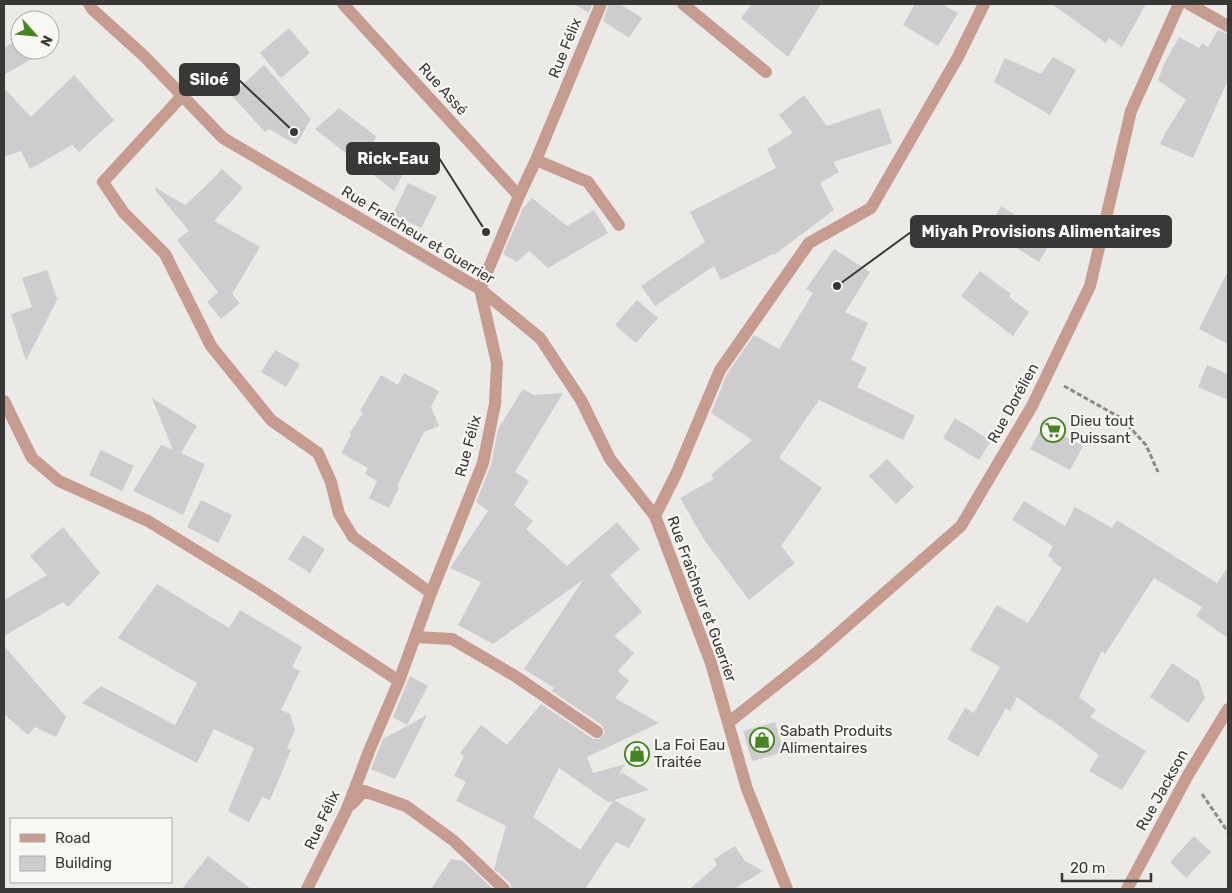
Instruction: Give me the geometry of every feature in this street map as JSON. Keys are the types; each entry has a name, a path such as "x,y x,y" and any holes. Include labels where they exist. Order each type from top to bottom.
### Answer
{"street":[{"name":"Rue Fraîcheur et Guerrier","path":"89,4 92,9 144,56 223,138 480,289 540,338 580,400 610,459 655,516 711,663 748,789 787,889"},
{"name":"Rue Assé","path":"343,4 519,196"},
{"name":"Rue Félix","path":"307,889 347,809 399,681 431,593 483,463 495,404 497,364 480,289 601,4"},
{"path":"683,4 766,72"},
{"path":"655,516 677,472 720,370 809,243 871,208 958,57 984,4"},
{"name":"Rue Dorélien","path":"729,722 815,654 961,526 1032,406 1090,286 1130,111 1179,4"},
{"path":"1189,4 1228,26"},
{"path":"182,96 103,182 124,213 165,254 211,346 271,420 318,452 331,482 339,514 353,537 431,593"},
{"path":"536,160 588,182 619,226"},
{"path":"4,401 32,458 59,480 148,521 259,589 399,681"},
{"path":"415,637 452,639 515,676 597,732"},
{"name":"Rue Jackson","path":"1127,889 1188,775 1228,709"},
{"path":"347,809 364,791 406,806 454,841 504,889"}],"path":[{"path":"1046,376 1121,418 1146,445 1158,472"},
{"path":"1188,775 1228,832"}],"building":[{"path":"574,4 592,4 589,13"},
{"path":"609,4 620,4 642,18 629,38 603,21"},
{"path":"752,4 821,4 788,57 741,18"},
{"path":"915,4 942,4 958,13 938,46 903,25"},
{"path":"1052,4 1146,4 1122,47 1109,38 1106,43"},
{"path":"289,28 310,53 281,78 260,53"},
{"path":"1218,30 1228,34 1228,80 1193,158 1160,144 1186,100 1158,80 1164,64 1179,37 1199,48 1202,43 1208,47"},
{"path":"10,44 10,60 30,60 4,75 4,48"},
{"path":"1053,57 1076,70 1050,115 994,82 1005,58 1041,74"},
{"path":"264,65 311,119 296,145 269,129 265,132 231,95"},
{"path":"74,75 114,120 79,152 72,145 30,169 21,151 4,157 4,88 31,117"},
{"path":"804,95 827,126 880,108 892,143 833,162 839,172 820,183 834,210 774,255 721,280 714,266 655,306 641,286 705,242 690,212 776,168 767,149 793,133 779,115"},
{"path":"339,108 377,137 373,141 410,160 394,191 315,129"},
{"path":"222,169 243,188 214,221 260,247 232,294 240,303 221,319 207,302 218,292 177,240 189,231 155,190 156,188 185,205"},
{"path":"408,183 437,197 421,228 393,214"},
{"path":"532,198 567,226 594,210 608,233 548,268 529,251 517,262 503,254 523,208"},
{"path":"1001,206 1053,238 1039,262 988,230"},
{"path":"834,249 870,272 845,312 868,323 851,360 867,368 857,387 915,416 903,440 819,400 779,458 822,488 781,546 795,563 749,600 705,541 680,498 714,479 711,475 752,440 711,413 727,374 754,335 779,349 813,293 806,289"},
{"path":"47,270 58,298 26,361 11,314 32,307 22,278"},
{"path":"980,271 1011,294 1009,297 1029,312 1013,336 961,296"},
{"path":"1228,271 1228,344 1199,329"},
{"path":"637,300 658,318 636,343 615,325"},
{"path":"275,350 300,364 286,387 261,372"},
{"path":"1207,365 1228,374 1228,400 1198,387"},
{"path":"404,373 439,391 431,407 439,426 424,432 397,486 399,488 389,508 369,498 377,481 365,474 368,468 341,453 351,435 349,434 363,413 360,411 381,375 398,385"},
{"path":"523,389 534,395 563,393 515,472 529,481 514,505 533,521 526,529 567,566 617,522 640,549 610,575 642,612 614,636 634,653 618,671 629,681 615,698 659,723 587,757 593,773 625,764 619,774 623,773 649,790 614,800 646,819 629,848 616,842 585,889 512,889 510,883 494,869 506,826 456,801 466,782 454,776 464,756 460,753 481,725 507,745 541,704 593,739 600,739 605,733 602,725 552,691 554,688 524,669 583,580 493,644 458,625 481,582 450,568 488,511 476,502 491,465 498,429","holes":["559,768 608,802 613,801 580,850 533,817"]},
{"path":"152,398 197,426 181,453 205,464 183,515 133,491 161,445 173,450"},
{"path":"955,418 991,441 979,460 943,438"},
{"path":"1043,425 1083,446 1070,470 1030,449"},
{"path":"101,450 134,466 122,491 89,475"},
{"path":"887,459 914,487 896,504 869,476"},
{"path":"201,500 232,515 218,543 187,527"},
{"path":"1024,501 1065,526 1075,507 1112,528 1117,520 1217,583 1228,567 1228,638 1196,616 1202,607 1154,578 1105,654 1102,651 1079,697 1096,710 1090,717 1146,751 1122,790 1089,771 1099,755 1017,697 1010,711 1006,708 978,757 947,739 965,708 974,713 1000,667 970,650 997,605 1028,623 1062,568 1048,556 1053,546 1012,520"},
{"path":"63,527 100,573 68,607 63,602 4,636 4,600 47,575 30,556"},
{"path":"303,535 325,549 310,573 288,559"},
{"path":"157,584 229,628 240,610 302,647 292,667 300,671 281,710 290,714 295,730 287,748 291,750 270,800 262,797 249,822 228,811 254,748 214,729 197,763 82,703 101,686 175,725 197,683 118,638"},
{"path":"4,646 66,717 56,737 35,727 28,735 4,714"},
{"path":"1172,663 1199,681 1205,698 1188,723 1150,697"},
{"path":"410,676 428,686 407,725 393,717"},
{"path":"427,715 395,779 371,769 383,739"},
{"path":"775,722 784,752 752,761 743,731"},
{"path":"1194,836 1211,852 1186,878 1170,862"},
{"path":"735,846 745,861 763,871 734,889 690,889 717,865 714,859"},
{"path":"208,856 251,889 182,889"},
{"path":"451,859 463,861 493,889 431,889"}],"place":[{"name":"Siloé","path":"294,132"},
{"name":"Rick-Eau","path":"486,232"},
{"name":"Miyah Provisions Alimentaires","path":"837,286"},
{"name":"Dieu tout Puissant","path":"1053,430"},
{"name":"Sabath Produits Alimentaires","path":"762,740"},
{"name":"La Foi Eau Traitée","path":"637,754"}]}
